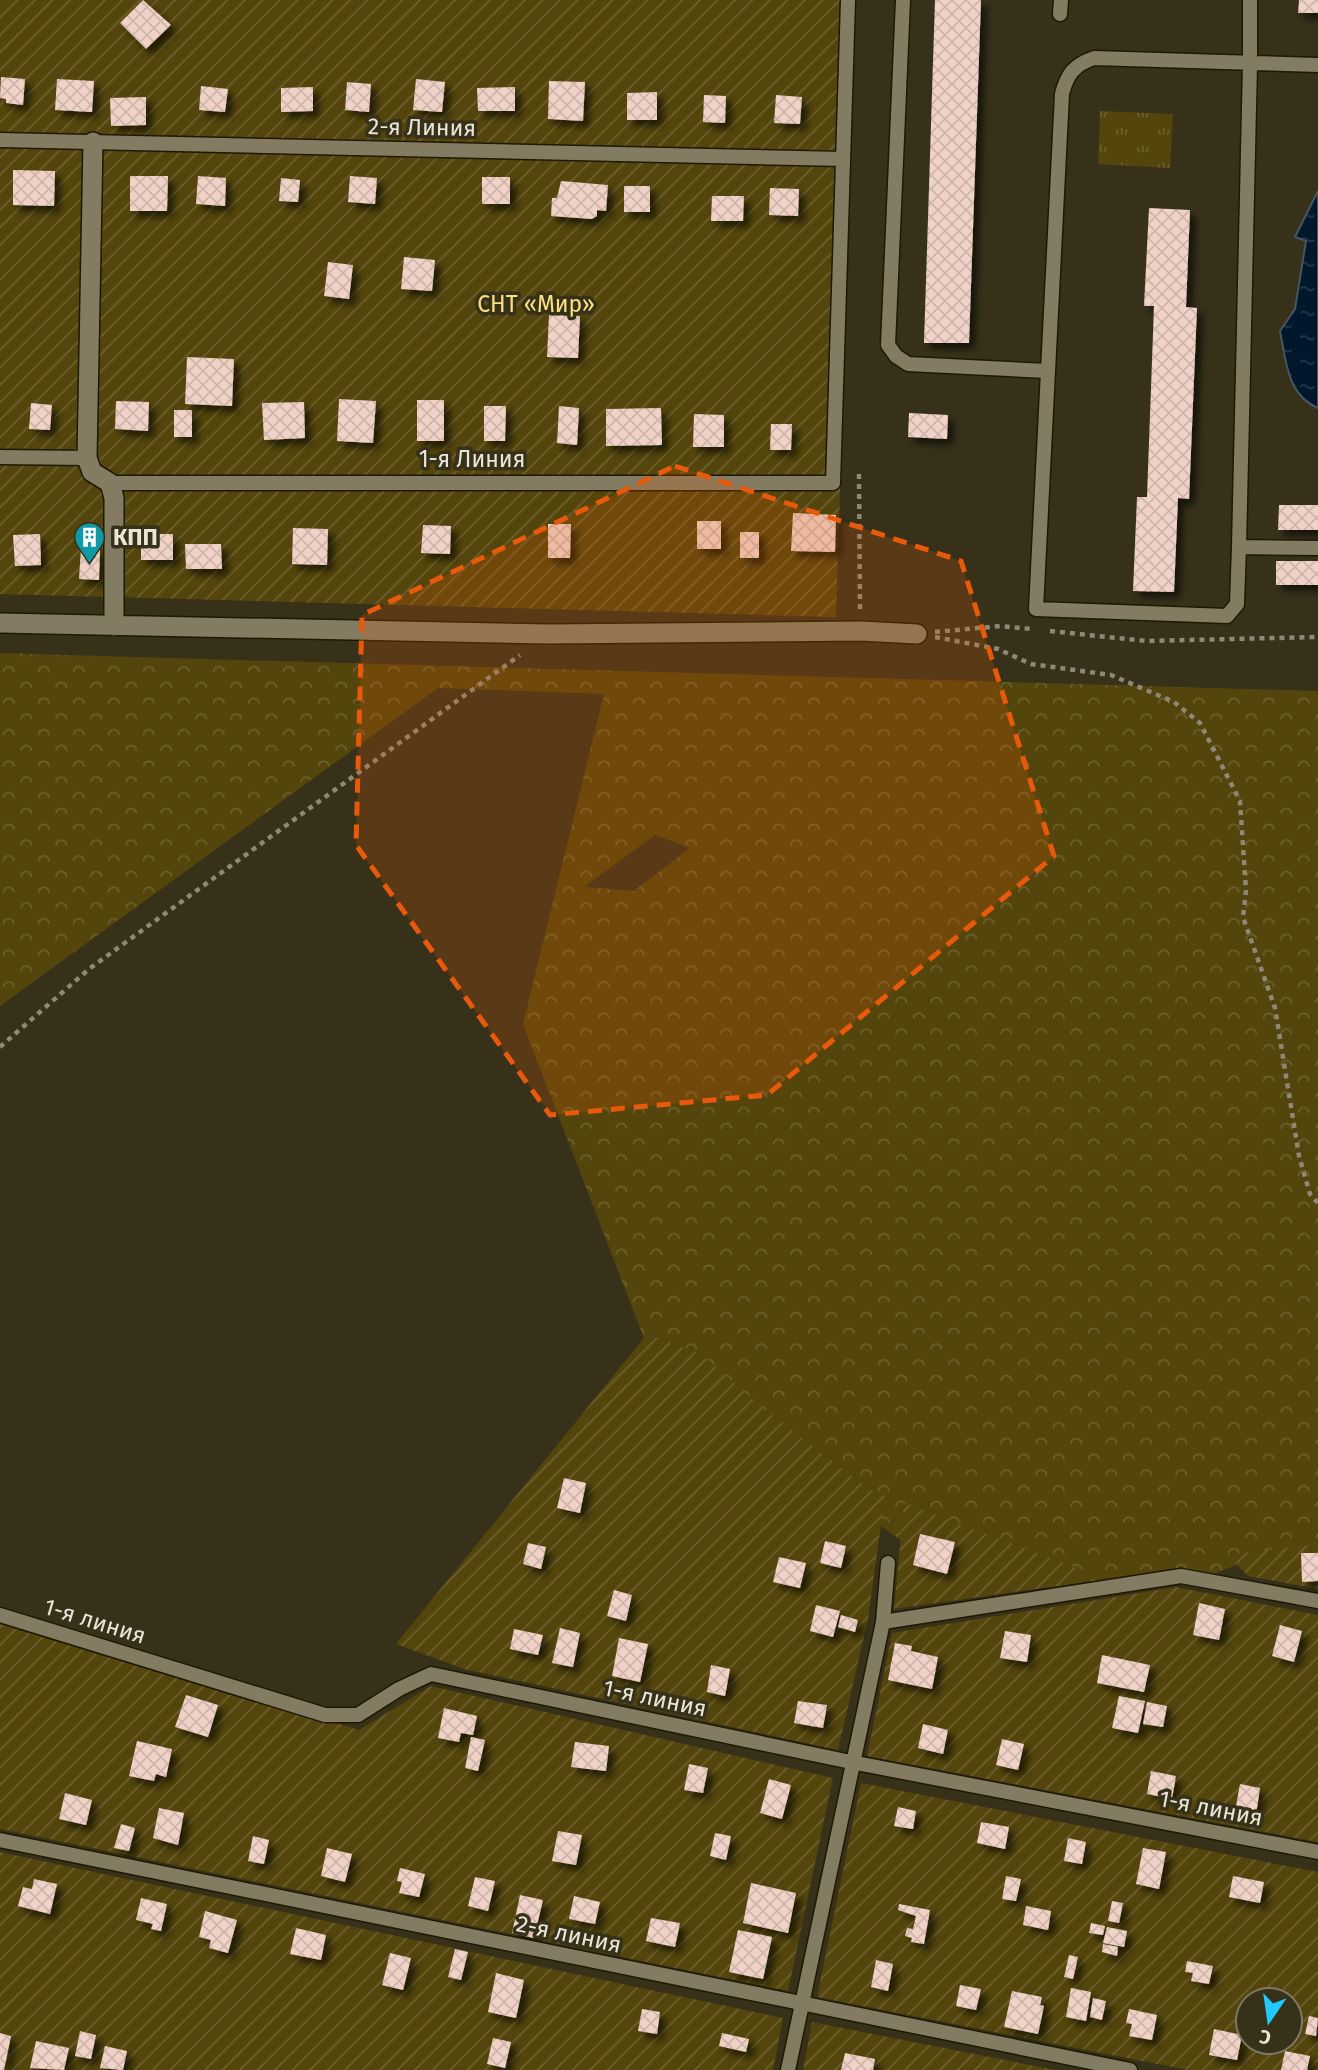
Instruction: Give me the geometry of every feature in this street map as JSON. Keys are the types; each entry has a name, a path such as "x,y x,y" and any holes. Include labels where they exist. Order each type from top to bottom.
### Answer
{"street":[{"path":"93,142 87,458 92,472 110,483 114,498 114,626"},
{"path":"0,623 549,634 860,631 917,634"}],"lane":[{"path":"843,159 848,0"},
{"path":"903,0 888,345 896,356 908,364 1048,371"},
{"path":"1250,0 1250,64 1237,604 1227,616 1036,609 1062,94 1067,76 1079,63 1094,58 1250,64 1318,65"},
{"name":"2-я Линия","path":"0,140 843,159"},
{"name":"1-я Линия","path":"110,483 833,483 843,159"},
{"path":"0,457 87,458"},
{"path":"1239,547 1318,548"},
{"path":"788,2070 851,1762 883,1622 888,1563"},
{"path":"883,1622 1181,1576 1318,1601"},
{"name":"1-я линия","path":"0,1615 325,1715 358,1715 399,1689 431,1674 851,1762 1318,1852"},
{"name":"2-я линия","path":"0,1840 1130,2070"}],"path":[{"path":"859,474 860,631"},
{"path":"917,634 1000,626 1146,641 1318,637"},
{"path":"0,1047 89,969 549,634"},
{"path":"917,634 998,649 1031,664 1111,675 1174,702 1200,723 1240,801 1246,891 1243,918 1275,1007 1299,1156 1310,1194 1318,1203"}],"highlighted area":[{"path":"675,466 961,561 1054,856 767,1095 550,1115 356,845 362,615"}],"green space":[{"name":"СНТ «Мир»","path":"0,0 856,0 836,617 0,594"},
{"path":"1100,111 1173,114 1170,168 1098,164"},
{"path":"0,653 1318,691 1318,1544 1295,1555 1271,1552 1205,1577 1065,1599 1036,1579 905,1543 857,1509 645,1341 523,1024 604,694 438,688 0,1006","holes":["655,835 690,848 634,891 584,887"]},
{"path":"647,1334 701,1354 764,1409 870,1490 885,1496 868,1619 838,1750 464,1669 396,1644"},
{"path":"904,1503 1085,1571 1072,1584 894,1609"},
{"path":"1318,1544 1318,1589 1248,1576 1227,1555"},
{"path":"1176,1587 1318,1615 1318,1842 867,1756 892,1633"},
{"path":"0,1620 359,1730 431,1686 833,1778 788,1991 0,1829"},
{"path":"861,1783 1318,1872 1318,2070 1188,2070 817,1997"},
{"path":"0,1852 783,2018 773,2070 0,2070"},
{"path":"812,2022 1056,2070 803,2070"}],"water":[{"path":"1318,191 1318,408 1300,395 1294,386 1286,365 1280,331 1295,309 1306,241 1295,237"}],"building":[{"path":"143,0 171,25 146,49 120,23"},
{"path":"935,0 981,0 969,343 924,343"},
{"path":"1299,0 1318,0 1318,13 1298,13"},
{"path":"1,77 25,79 23,105 6,103 6,99 0,98"},
{"path":"57,79 94,81 92,112 55,110"},
{"path":"416,79 445,82 442,112 413,110"},
{"path":"549,81 585,82 583,121 548,119"},
{"path":"347,82 371,84 369,112 345,110"},
{"path":"201,86 228,89 225,112 199,110"},
{"path":"313,87 313,111 281,112 281,88"},
{"path":"515,87 515,111 478,111 477,88"},
{"path":"657,92 657,120 627,120 627,93"},
{"path":"704,95 726,96 725,123 703,122"},
{"path":"776,95 802,97 800,124 774,123"},
{"path":"146,97 146,125 111,126 110,98"},
{"path":"13,170 55,171 54,206 13,205"},
{"path":"130,176 168,176 167,211 130,211"},
{"path":"198,176 226,178 225,206 196,204"},
{"path":"350,176 377,178 375,204 348,202"},
{"path":"482,177 510,177 510,204 482,204"},
{"path":"281,178 300,180 298,202 279,201"},
{"path":"561,181 608,185 606,211 597,210 597,216 592,219 551,216 552,198 557,198"},
{"path":"624,186 650,186 650,212 624,212"},
{"path":"770,188 799,189 798,216 769,215"},
{"path":"712,196 744,196 743,221 711,221"},
{"path":"1149,208 1190,210 1186,307 1197,308 1189,499 1178,498 1174,592 1133,591 1137,497 1147,497 1154,306 1144,306"},
{"path":"404,257 435,260 432,291 401,289"},
{"path":"328,262 353,265 349,299 324,296"},
{"path":"549,315 580,316 578,358 547,357"},
{"path":"187,357 234,359 232,406 185,404"},
{"path":"339,399 376,401 373,443 337,441"},
{"path":"417,400 444,400 444,441 417,441"},
{"path":"116,401 149,402 148,431 115,429"},
{"path":"304,402 305,438 264,440 262,403"},
{"path":"31,403 52,405 50,430 29,429"},
{"path":"484,406 506,406 505,441 484,441"},
{"path":"559,406 579,408 577,445 557,443"},
{"path":"661,408 662,445 606,446 606,409"},
{"path":"174,410 192,410 192,437 174,437"},
{"path":"909,413 948,415 947,439 908,437"},
{"path":"694,414 724,415 724,447 693,447"},
{"path":"771,424 792,424 791,450 770,450"},
{"path":"1279,505 1318,505 1318,530 1278,530"},
{"path":"793,513 836,515 835,552 791,551"},
{"path":"697,521 721,521 721,549 697,549"},
{"path":"548,524 571,524 570,558 548,558"},
{"path":"423,525 451,526 450,554 421,553"},
{"path":"293,528 328,529 327,565 292,564"},
{"path":"740,532 759,532 759,558 740,558"},
{"path":"40,534 41,565 15,566 13,535"},
{"path":"141,534 173,534 173,560 141,560"},
{"path":"185,544 221,544 222,569 186,569"},
{"name":"КПП","path":"81,548 100,549 99,580 79,579"},
{"path":"1276,561 1318,561 1318,585 1276,585"},
{"path":"564,1478 586,1483 580,1513 557,1508"},
{"path":"920,1534 955,1542 947,1574 913,1565"},
{"path":"825,1541 846,1546 841,1568 820,1563"},
{"path":"528,1543 546,1547 541,1569 523,1564"},
{"path":"1301,1553 1318,1553 1318,1581 1302,1582"},
{"path":"779,1557 806,1563 800,1588 773,1582"},
{"path":"614,1590 632,1595 626,1621 607,1616"},
{"path":"1199,1603 1225,1609 1219,1640 1193,1635"},
{"path":"816,1605 840,1611 833,1637 810,1631"},
{"path":"841,1615 858,1620 855,1632 838,1627"},
{"path":"1280,1625 1302,1631 1294,1662 1272,1656"},
{"path":"560,1628 580,1633 573,1667 552,1663"},
{"path":"514,1629 543,1635 538,1655 510,1649"},
{"path":"1005,1631 1031,1635 1027,1662 1000,1658"},
{"path":"619,1638 648,1644 640,1682 612,1676"},
{"path":"895,1643 912,1646 911,1651 938,1657 932,1689 888,1680"},
{"path":"1102,1655 1150,1665 1144,1692 1097,1683"},
{"path":"711,1665 730,1669 725,1696 707,1692"},
{"path":"186,1695 218,1705 208,1737 175,1727"},
{"path":"1119,1696 1145,1701 1138,1733 1112,1728"},
{"path":"798,1701 827,1705 823,1728 794,1723"},
{"path":"1147,1702 1167,1706 1163,1727 1143,1724"},
{"path":"444,1708 477,1716 473,1735 461,1733 459,1742 438,1738"},
{"path":"923,1724 948,1730 943,1754 918,1748"},
{"path":"471,1737 485,1740 478,1771 465,1768"},
{"path":"1002,1739 1024,1744 1018,1770 996,1765"},
{"path":"137,1741 172,1749 166,1777 156,1774 154,1781 129,1776"},
{"path":"575,1742 609,1746 606,1771 571,1767"},
{"path":"689,1764 708,1768 703,1793 684,1790"},
{"path":"1151,1771 1176,1776 1172,1799 1147,1794"},
{"path":"769,1779 791,1785 782,1819 760,1813"},
{"path":"1240,1784 1260,1788 1256,1815 1235,1811"},
{"path":"65,1793 92,1800 86,1825 59,1819"},
{"path":"898,1807 916,1811 913,1829 894,1826"},
{"path":"159,1808 184,1813 178,1845 153,1838"},
{"path":"981,1822 1009,1827 1005,1849 977,1843"},
{"path":"121,1824 135,1828 129,1851 114,1848"},
{"path":"558,1831 582,1835 576,1865 552,1861"},
{"path":"715,1833 731,1836 726,1860 710,1856"},
{"path":"253,1836 269,1840 264,1864 248,1861"},
{"path":"1068,1838 1086,1842 1082,1864 1064,1861"},
{"path":"327,1848 352,1854 345,1882 321,1876"},
{"path":"1143,1848 1166,1852 1159,1889 1136,1884"},
{"path":"400,1868 425,1874 419,1897 399,1893 402,1882 397,1881"},
{"path":"1006,1876 1021,1879 1016,1901 1002,1899"},
{"path":"1233,1876 1264,1882 1260,1903 1229,1897"},
{"path":"475,1877 495,1881 488,1911 468,1906"},
{"path":"34,1879 57,1884 50,1914 18,1906 23,1887 32,1889"},
{"path":"751,1883 796,1893 788,1933 743,1923"},
{"path":"520,1895 543,1900 534,1938 512,1933"},
{"path":"574,1896 600,1902 595,1924 569,1919"},
{"path":"141,1898 167,1904 161,1931 151,1929 153,1924 136,1920"},
{"path":"1112,1901 1123,1903 1119,1923 1108,1921"},
{"path":"899,1904 930,1910 924,1944 911,1942 912,1938 905,1936 907,1928 913,1929 916,1916 898,1910"},
{"path":"1026,1906 1051,1911 1048,1930 1023,1925"},
{"path":"205,1911 237,1920 228,1953 209,1948 211,1940 199,1937"},
{"path":"651,1918 680,1923 675,1947 646,1941"},
{"path":"1091,1923 1105,1926 1103,1935 1089,1933"},
{"path":"1107,1927 1127,1931 1124,1947 1103,1943"},
{"path":"296,1928 326,1935 321,1960 290,1954"},
{"path":"738,1930 772,1937 763,1979 729,1972"},
{"path":"1103,1944 1118,1947 1117,1956 1102,1952"},
{"path":"455,1949 468,1952 461,1980 448,1977"},
{"path":"390,1953 411,1958 403,1990 382,1985"},
{"path":"1069,1955 1078,1957 1073,1979 1064,1977"},
{"path":"876,1960 893,1964 888,1991 871,1987"},
{"path":"1187,1961 1213,1966 1209,1984 1191,1981 1193,1973 1185,1972"},
{"path":"496,1973 524,1980 516,2018 488,2012"},
{"path":"960,1985 981,1989 976,2010 956,2006"},
{"path":"1071,1988 1091,1992 1086,2021 1066,2017"},
{"path":"1012,1991 1042,1997 1040,2005 1044,2006 1038,2034 1004,2027"},
{"path":"1093,1998 1106,2001 1102,2020 1090,2017"},
{"path":"642,2009 660,2012 657,2034 638,2031"},
{"path":"1129,2009 1157,2015 1152,2040 1129,2036 1132,2024 1126,2023"},
{"path":"1309,2016 1318,2018 1316,2036 1305,2034"},
{"path":"1214,2029 1234,2033 1234,2056 1238,2056 1237,2060 1209,2055"},
{"path":"80,2031 96,2035 91,2059 75,2056"},
{"path":"0,2033 11,2036 4,2070 0,2070"},
{"path":"722,2033 749,2039 746,2052 719,2046"},
{"path":"493,2038 511,2042 505,2068 487,2064"},
{"path":"36,2041 69,2048 64,2070 30,2068"},
{"path":"105,2046 127,2051 123,2070 100,2068"},
{"path":"845,2053 875,2059 873,2070 841,2070"},
{"path":"1284,2056 1310,2056 1307,2070 1281,2070"}],"place":[{"name":"КПП","path":"90,564"}]}
